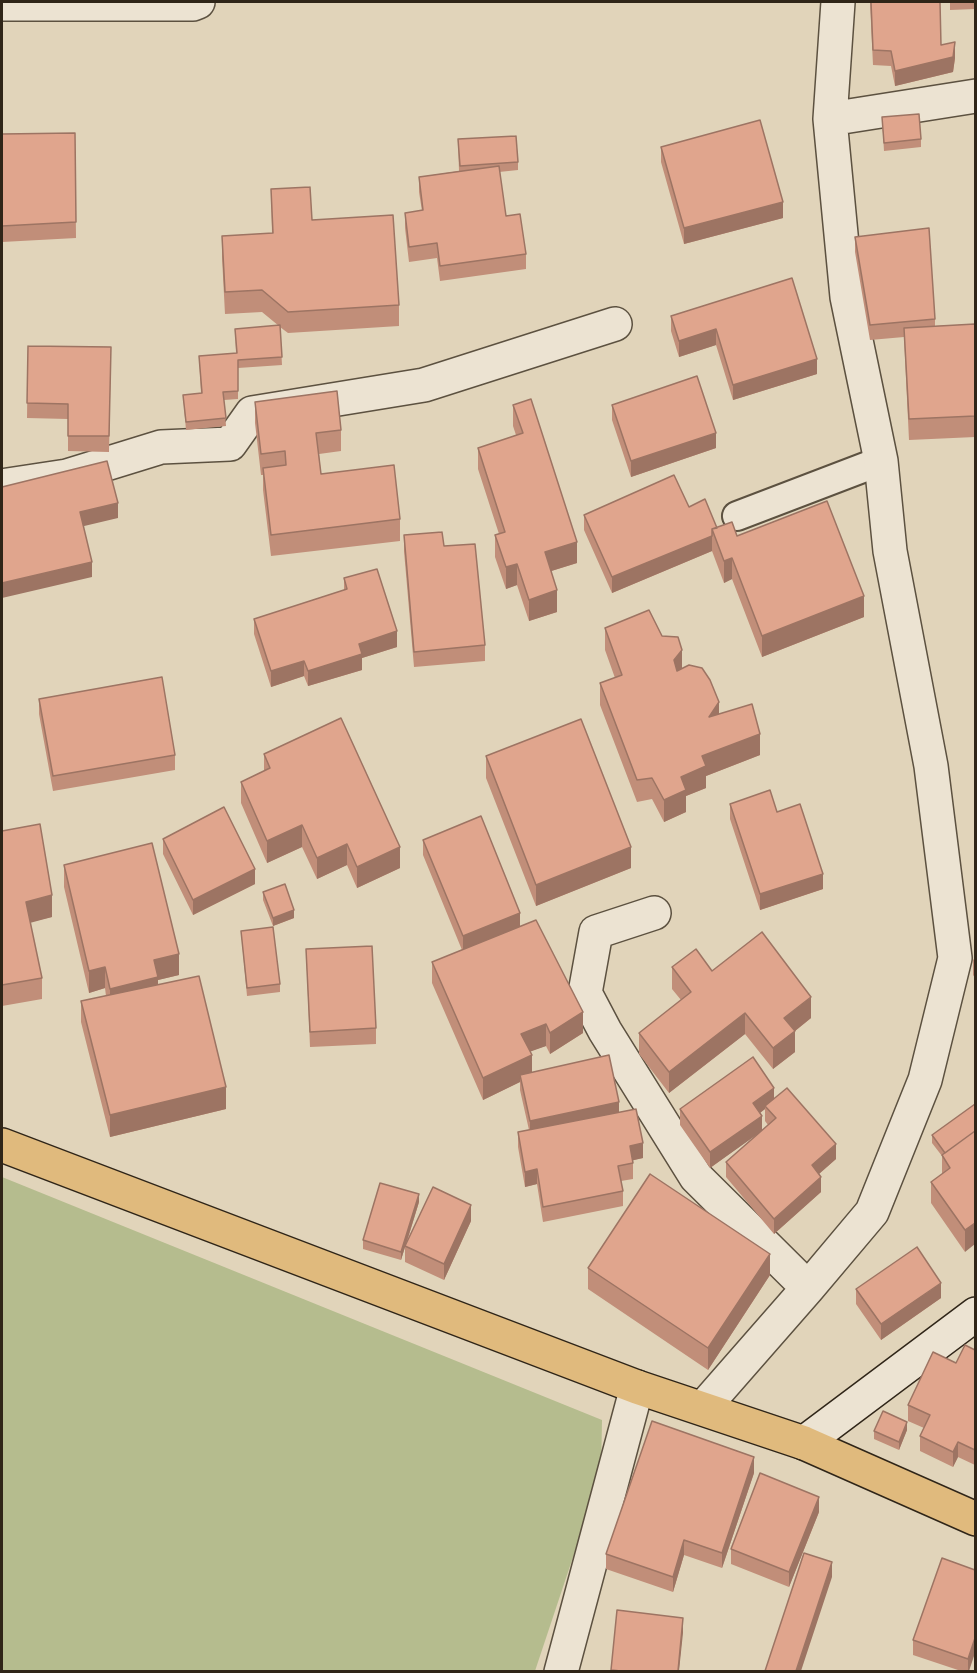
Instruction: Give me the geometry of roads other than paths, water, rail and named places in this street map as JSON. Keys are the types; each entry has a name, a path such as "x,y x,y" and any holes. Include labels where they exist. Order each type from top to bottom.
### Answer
{"main road":[{"path":"2,1145 637,1387 804,1443 975,1519"}],"street":[{"path":"2,4 193,4 198,2"},
{"path":"703,1408 872,1212 925,1080 955,958 931,766 890,551 881,461 848,297 830,119 838,2"},
{"path":"830,119 975,96"},
{"path":"2,486 67,476 161,447 230,444 252,413 424,385 615,324"},
{"path":"654,913 596,932 585,993 605,1031 696,1177 808,1288"},
{"path":"804,1443 975,1314"},
{"path":"561,1671 637,1387"}],"lane":[{"path":"736,516 881,461"}]}
